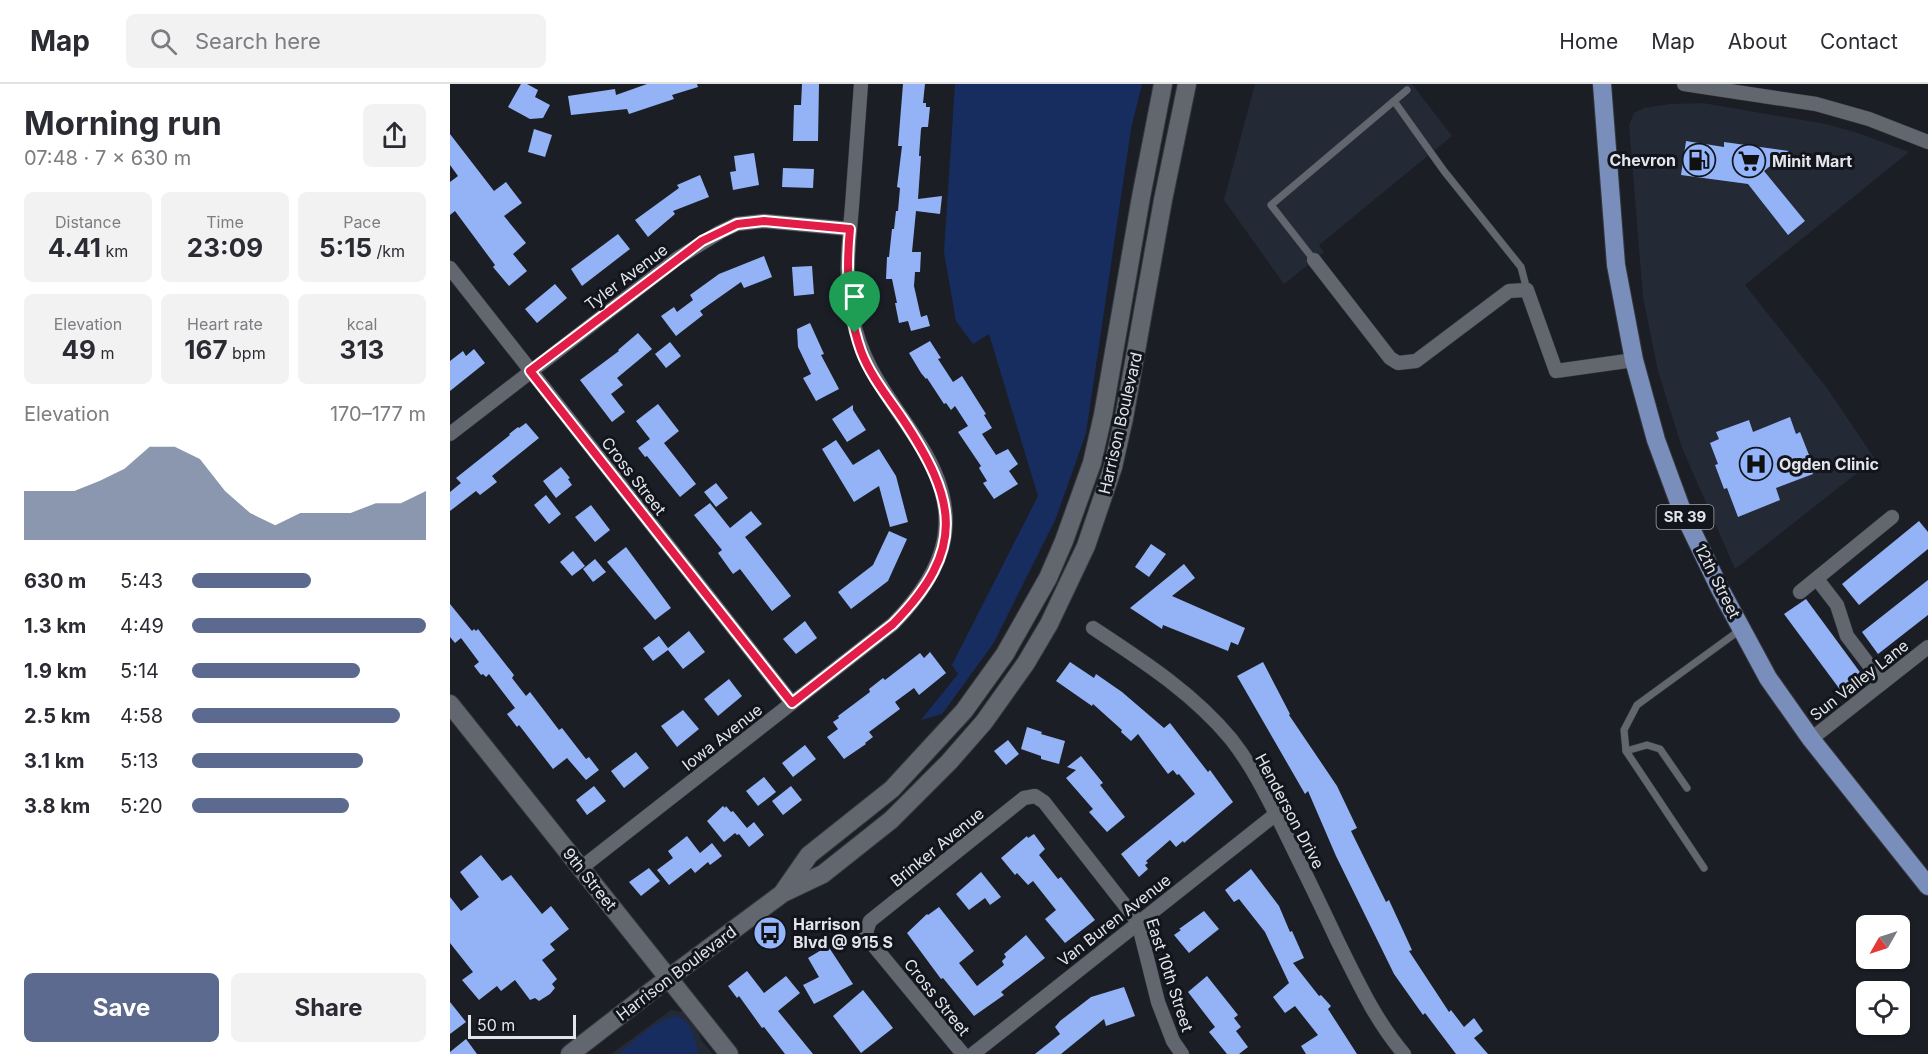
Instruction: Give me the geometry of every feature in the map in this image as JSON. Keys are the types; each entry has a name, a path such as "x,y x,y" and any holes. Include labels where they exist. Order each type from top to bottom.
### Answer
{"main road":[{"name":"Harrison Boulevard","path":"783,893 809,855 892,789 964,711 1005,654 1048,578 1092,463 1103,415 1140,197 1163,84"},
{"name":"Harrison Boulevard","path":"570,1054 783,893 823,874 906,807 984,722 1026,663 1049,624 1086,546 1113,467 1187,84"},
{"name":"12th Street","path":"1602,84 1617,265 1634,360 1656,440 1681,508 1720,589 1768,678 1811,739 1928,886"},
{"name":"9th Street","path":"450,704 729,1054"}],"street":[{"path":"850,229 861,84"},
{"path":"1684,84 1816,104 1869,119 1928,142"},
{"name":"Tyler Avenue","path":"450,434 702,241 737,224 764,221 850,229"},
{"name":"Iowa Avenue","path":"581,868 893,624 905,612 930,578 939,561 946,524 940,486 922,448 871,373 855,333 848,293 850,229"},
{"path":"1314,260 1390,358 1398,363 1416,361 1509,291 1527,290 1556,371 1634,360"},
{"name":"Cross Street","path":"450,268 792,703"},
{"path":"1800,592 1892,517"},
{"path":"1817,579 1838,605 1847,636 1882,682"},
{"name":"Henderson Drive","path":"1094,628 1166,677 1199,704 1231,740 1255,774 1276,814 1358,982 1379,1020 1404,1054"},
{"name":"Sun Valley Lane","path":"1811,739 1928,647"},
{"name":"East 10th Street","path":"1035,796 1044,802 1138,922 1158,1002 1173,1041 1182,1054"},
{"name":"Brinker Avenue","path":"866,932 870,921 1024,798 1035,796"},
{"name":"Van Buren Avenue","path":"973,1054 1276,814"},
{"name":"Cross Street","path":"866,932 869,940 963,1054"}],"lane":[{"path":"1314,260 1271,205 1407,90"},
{"path":"1394,101 1444,171 1521,267 1527,290"},
{"path":"1704,868 1626,751 1624,730 1637,705 1742,628"},
{"path":"1626,751 1647,745 1660,749 1687,788"}],"shaded area":[{"path":"955,84 1142,84 1131,129 1086,433 1056,518 993,644 942,714 921,720 958,674 952,665 1038,496 989,334 973,344 956,321 944,252"},
{"path":"1255,84 1412,84 1452,136 1319,245 1324,252 1284,284 1224,200"},
{"path":"1703,103 1826,124 1909,152 1745,285 1827,388 1875,459 1735,569 1682,448 1658,371 1643,297 1629,125 1634,113 1644,108"},
{"path":"671,1010 685,1012 695,1024 702,1041 713,1054 611,1054"},
{"path":"677,1016 690,1027 698,1054 618,1054 653,1026"}],"building":[{"path":"521,84 527,84 538,90 535,97 550,105 543,118 530,119 508,107"},
{"path":"647,84 697,84 698,87 672,95 674,99 629,114 627,109 571,115 568,96 615,89 616,95"},
{"path":"802,84 819,84 818,141 793,141 794,105 801,105"},
{"path":"903,84 925,84 923,103 926,103 926,107 930,107 928,127 921,129 918,199 942,196 940,214 916,211 912,252 921,252 920,272 915,272 914,286 921,317 927,315 930,326 911,331 908,321 899,323 892,279 886,279 887,257 889,257 896,211 898,211 900,188 897,187 902,146 898,146"},
{"path":"534,129 552,135 545,157 528,152"},
{"path":"450,134 494,191 506,182 522,203 504,216 526,243 513,254 527,271 509,286 493,267 495,265 455,211 450,215 450,182 458,176 450,165"},
{"path":"1686,141 1724,147 1724,142 1789,151 1764,171 1805,221 1788,235 1748,184 1681,175"},
{"path":"754,153 759,185 733,190 730,172 736,171 734,156"},
{"path":"783,168 814,169 813,188 782,187"},
{"path":"700,175 709,197 673,211 675,214 648,237 635,220 679,188 677,185"},
{"path":"618,234 630,249 582,286 571,269"},
{"path":"764,256 772,277 744,288 741,282 700,311 703,315 676,336 661,316 674,307 677,312 693,300 690,295 719,274"},
{"path":"812,266 814,294 794,296 792,267"},
{"path":"555,284 567,298 537,323 525,309"},
{"path":"810,323 824,354 821,355 839,389 816,401 803,378 811,374 798,347 797,329"},
{"path":"638,333 652,349 617,378 623,385 611,394 625,412 612,422 580,380 619,351"},
{"path":"930,341 941,358 938,359 953,382 962,376 986,414 984,415 992,428 982,434 996,455 1008,449 1018,464 1009,471 1018,484 994,499 983,483 987,481 979,468 981,466 958,432 968,426 955,406 951,410 946,403 944,404 909,353"},
{"path":"670,342 681,356 666,368 655,354"},
{"path":"474,349 485,363 450,391 450,361 463,351 466,356"},
{"path":"658,404 679,431 664,443 696,484 680,497 638,448 650,439 636,421"},
{"path":"853,405 853,410 866,430 847,442 832,419"},
{"path":"1790,417 1796,434 1800,432 1813,474 1776,488 1780,500 1738,517 1727,488 1724,489 1710,443 1719,439 1716,432 1749,420 1753,432"},
{"path":"526,423 539,438 492,476 497,482 480,495 476,491 450,511 450,492 461,483 456,478 509,434"},
{"path":"836,440 853,465 879,449 896,476 908,522 890,527 879,486 854,502 822,449"},
{"path":"561,467 570,478 568,479 572,485 556,498 543,481"},
{"path":"716,483 728,498 716,507 704,492"},
{"path":"546,495 561,514 549,524 534,505"},
{"path":"710,503 730,528 751,511 762,524 745,537 791,596 772,611 740,569 733,574 718,553 722,550 694,515"},
{"path":"591,505 610,530 595,542 575,517"},
{"path":"1919,521 1928,532 1928,549 1859,605 1842,584"},
{"path":"889,531 907,539 888,581 851,609 838,592 873,565"},
{"path":"1151,544 1166,554 1149,577 1135,567"},
{"path":"626,547 671,608 655,620 607,562"},
{"path":"573,551 585,566 572,576 560,562"},
{"path":"595,559 606,572 593,582 583,569"},
{"path":"1184,564 1195,578 1172,596 1245,628 1238,645 1231,642 1228,651 1163,625 1162,629 1130,608"},
{"path":"1928,580 1928,615 1878,654 1862,632"},
{"path":"1806,599 1865,679 1844,695 1784,614"},
{"path":"450,604 472,631 478,629 514,675 512,678 526,696 530,692 559,730 562,728 586,759 589,757 599,770 586,780 567,758 553,769 519,725 517,727 507,714 515,708 489,674 486,677 481,675 474,666 479,662 461,638 455,643 450,637"},
{"path":"805,621 817,638 796,654 783,639"},
{"path":"689,631 705,652 683,669 668,650 653,661 643,648 659,636 668,648"},
{"path":"930,652 946,673 919,695 914,688 895,702 900,709 869,732 873,737 844,759 827,737 838,729 833,722 870,692 869,689 883,678 885,680 920,653 924,658"},
{"path":"1070,662 1094,678 1096,674 1122,692 1164,728 1170,723 1208,772 1210,770 1233,802 1184,843 1183,841 1176,847 1170,840 1146,861 1148,863 1145,865 1148,869 1139,877 1121,854 1195,794 1179,774 1177,775 1173,770 1168,774 1138,734 1131,741 1093,704 1092,706 1056,681"},
{"path":"1263,662 1289,715 1337,786 1357,828 1351,831 1386,902 1389,900 1412,950 1409,951 1449,1012 1451,1010 1464,1027 1474,1018 1483,1031 1474,1038 1488,1054 1456,1054 1425,1013 1423,1015 1394,974 1336,856 1308,791 1305,794 1237,676"},
{"path":"729,679 742,696 718,716 704,699"},
{"path":"683,710 699,729 677,747 661,726"},
{"path":"1027,727 1065,741 1059,764 1041,759 1041,756 1021,749"},
{"path":"1008,740 1019,754 1006,765 994,751"},
{"path":"805,745 816,759 793,777 782,763"},
{"path":"636,752 649,768 624,788 611,771"},
{"path":"1081,756 1103,783 1100,785 1125,817 1107,832 1089,812 1093,809 1066,778 1076,770 1067,767"},
{"path":"764,777 776,792 758,806 746,791"},
{"path":"594,786 606,801 587,815 576,800"},
{"path":"791,786 802,800 783,815 772,801"},
{"path":"723,806 733,811 747,828 754,822 764,835 749,847 739,834 735,833 724,842 707,821"},
{"path":"1034,834 1045,849 1039,855 1058,879 1061,877 1095,920 1065,943 1045,919 1056,910 1033,881 1028,885 1017,873 1015,875 1001,858 1027,836 1028,838"},
{"path":"687,836 700,853 712,843 722,856 710,865 708,862 695,873 691,868 669,885 657,870 673,858 668,851"},
{"path":"481,855 502,881 511,875 542,914 551,906 569,929 550,944 555,950 542,960 557,979 552,984 555,988 539,1001 535,998 530,1000 515,980 501,991 497,986 479,1000 462,980 473,972 450,943 450,897 461,911 479,897 460,872"},
{"path":"649,868 660,881 641,896 629,882"},
{"path":"1251,869 1279,906 1290,932 1292,931 1304,958 1293,963 1319,996 1321,995 1331,1006 1328,1009 1357,1054 1306,1054 1301,1046 1318,1035 1295,1006 1285,1013 1273,997 1289,983 1265,932 1239,899 1234,902 1225,890"},
{"path":"981,872 1001,897 990,905 985,898 969,910 956,894"},
{"path":"939,907 974,951 959,963 977,986 1004,965 1002,961 1006,957 1004,954 1026,935 1045,958 1001,992 1004,995 974,1016 943,978 941,979 907,933 927,914"},
{"path":"1204,911 1219,929 1189,953 1174,935"},
{"path":"828,946 853,984 814,1004 803,985 819,977 808,958"},
{"path":"747,971 764,993 786,976 800,993 778,1011 813,1054 785,1054 764,1027 762,1028 739,996 737,998 728,986"},
{"path":"1207,976 1238,1015 1234,1018 1241,1027 1236,1031 1248,1047 1239,1054 1227,1054 1209,1032 1215,1027 1188,992"},
{"path":"1124,987 1135,1016 1106,1026 1104,1019 1061,1054 1035,1054 1060,1034 1055,1027 1060,1021 1091,997"},
{"path":"863,990 893,1028 861,1053 833,1016"},
{"path":"450,1002 466,1022 450,1034"},
{"path":"466,1039 477,1054 450,1054 450,1052"}],"place":[{"name":"Chevron","path":"1699,160"},
{"name":"Minit Mart","path":"1749,161"},
{"name":"Ogden Clinic","path":"1756,464"},
{"name":"Harrison Blvd @ 915 S","path":"770,933"}],"route":[{"path":"764,221 850,229 848,293 855,333 871,373 933,468 944,505 946,524 944,544 939,561 930,578 905,612 893,624 792,703 530,371 702,241 737,224 752,222 764,221"}]}
